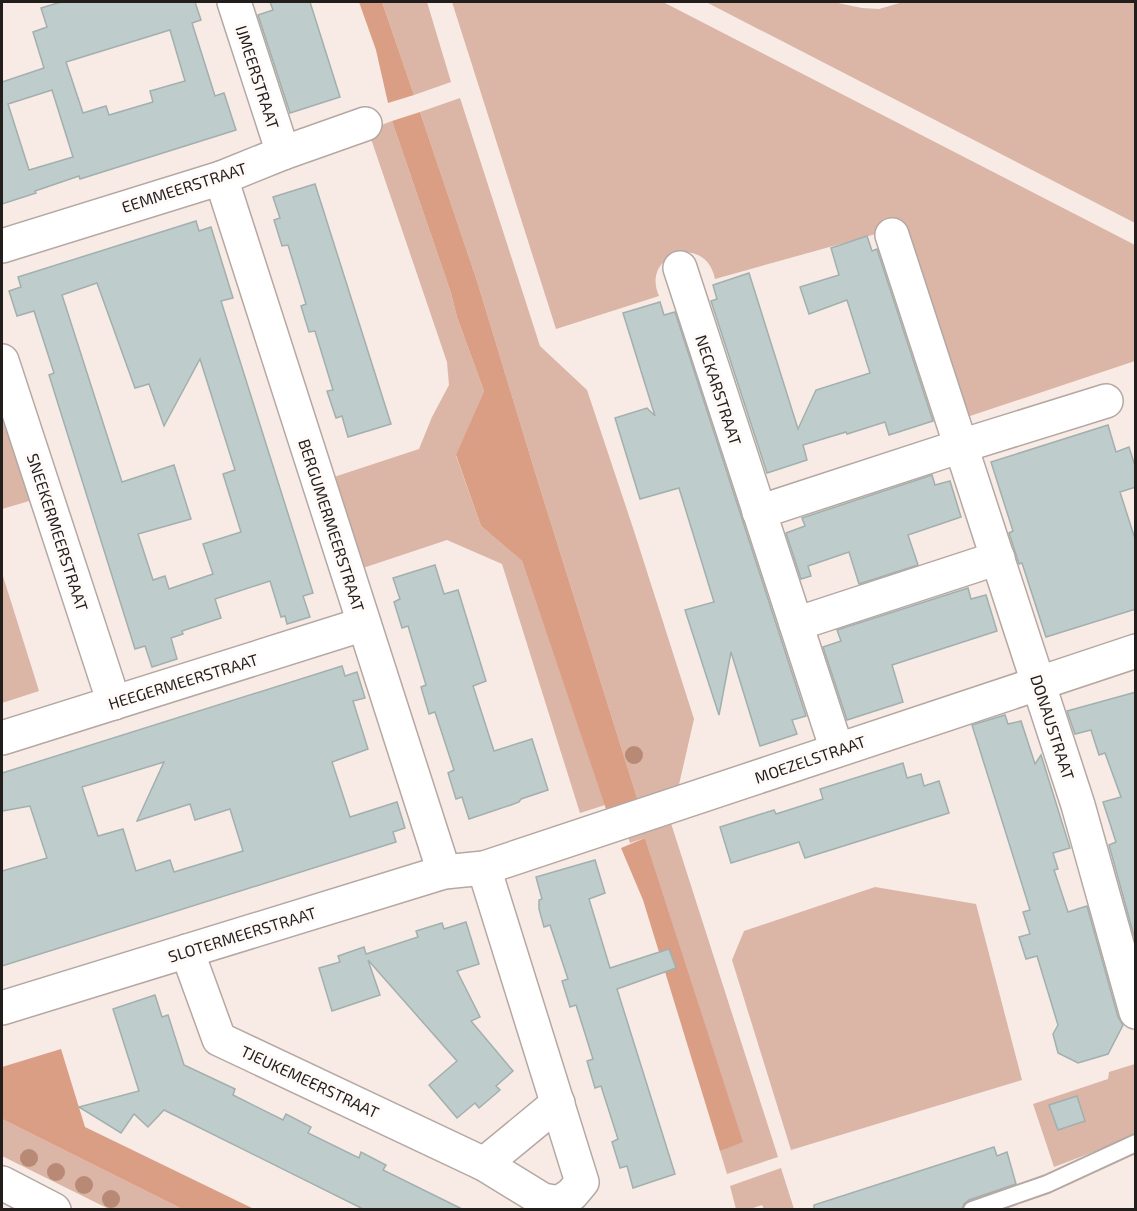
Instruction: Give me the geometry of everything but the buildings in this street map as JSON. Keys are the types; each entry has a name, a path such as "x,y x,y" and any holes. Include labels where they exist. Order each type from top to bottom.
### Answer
{"street":[{"name":"IJMEERSTRAAT","path":"234,2 283,153"},
{"name":"EEMMEERSTRAAT","path":"2,246 221,178 366,124"},
{"name":"BERGUMERMEERSTRAAT","path":"221,178 444,872"},
{"name":"DONAUSTRAAT","path":"892,235 1078,805 1136,1012"},
{"name":"NECKARSTRAAT","path":"680,268 837,750"},
{"name":"SNEEKERMEERSTRAAT","path":"2,361 114,703"},
{"path":"759,512 1106,401"},
{"path":"796,624 998,558"},
{"name":"HEEGERMEERSTRAAT","path":"2,738 364,624"},
{"name":"MOEZELSTRAAT","path":"484,868 1136,651"},
{"name":"SLOTERMEERSTRAAT","path":"2,1008 444,872 484,868"},
{"name":"TJEUKEMEERSTRAAT","path":"188,951 219,1039 484,1164 543,1200 559,1203 572,1194 582,1182 484,868"},
{"path":"484,1164 558,1103"},
{"path":"2,1183 54,1209"}],"lane":[{"path":"972,1209 1047,1184 1136,1143"}],"shaded area":[{"path":"359,2 382,2 414,95 388,103 376,50"},
{"path":"382,2 427,2 451,82 414,95"},
{"path":"452,2 663,2 1135,245 1135,361 967,417 906,224 715,279 709,265 700,256 688,253 677,254 666,260 658,269 656,281 659,296 556,329"},
{"path":"706,2 833,2 879,9 903,2 1135,2 1135,223"},
{"path":"460,98 540,346 587,390 694,719 678,789 638,801 477,281 420,112"},
{"path":"420,112 477,281 638,801 607,812 522,561 481,526 456,455 484,391 392,121"},
{"path":"392,121 484,391 456,456 481,526 522,561 605,805 580,813 502,564 447,540 363,568 334,477 419,449 432,417 449,385 447,362 368,130"},
{"path":"2,388 36,499 2,509"},
{"path":"2,573 39,691 2,703"},
{"path":"668,814 778,1157 727,1174 720,1151 742,1141 645,838 630,843 626,830"},
{"path":"645,838 743,1142 720,1151 643,900 621,848"},
{"path":"875,887 976,904 1022,1080 791,1150 732,960 744,931"},
{"path":"61,1049 85,1127 254,1209 182,1209 2,1119 2,1067"},
{"path":"1135,1064 1135,1136 1054,1167 1033,1104 1108,1079 1109,1072"},
{"path":"2,1119 182,1209 109,1209 2,1156"},
{"path":"781,1168 794,1209 764,1209 762,1205 750,1209 736,1209 730,1186"}]}
